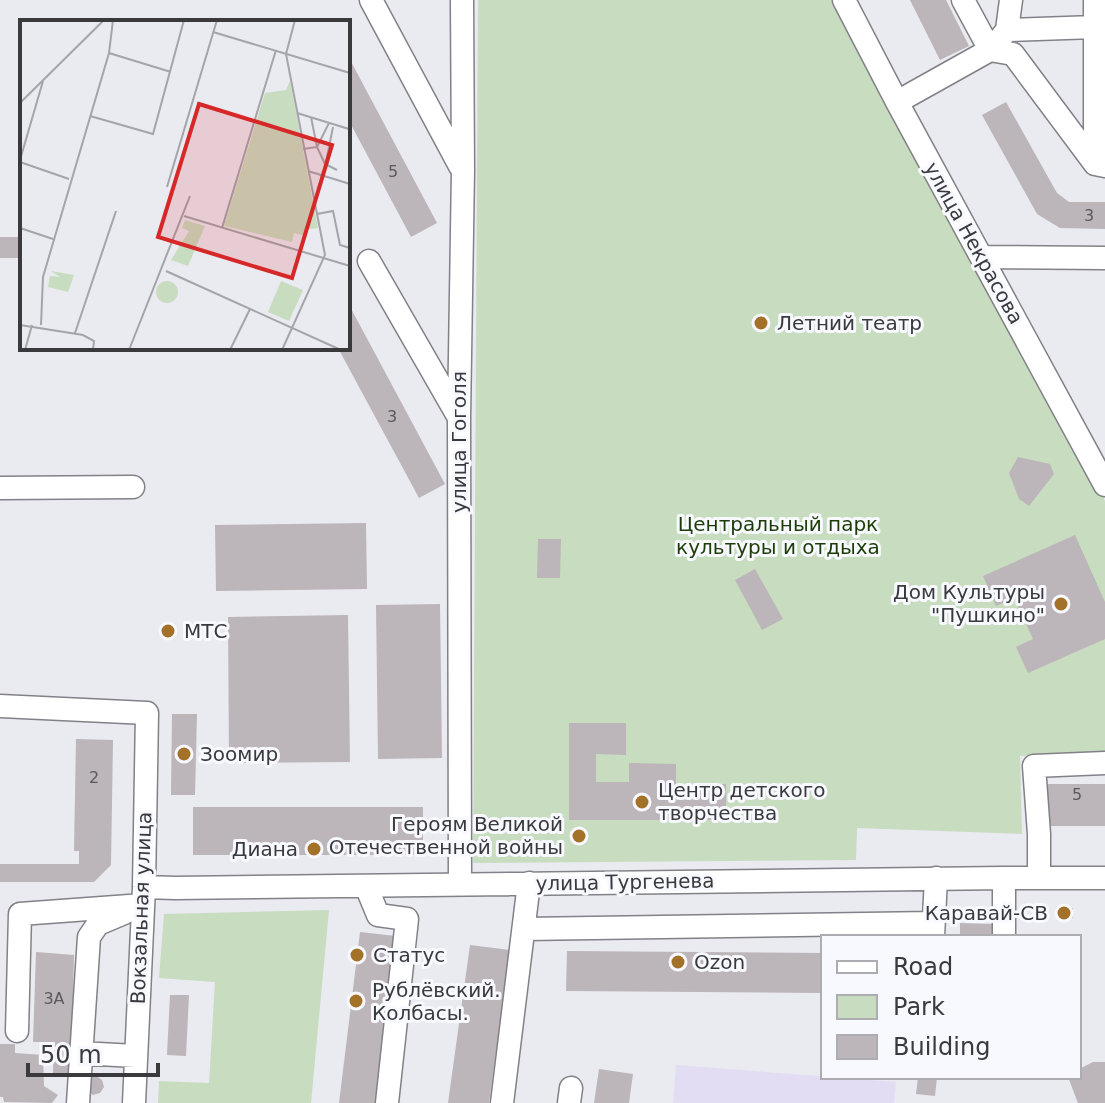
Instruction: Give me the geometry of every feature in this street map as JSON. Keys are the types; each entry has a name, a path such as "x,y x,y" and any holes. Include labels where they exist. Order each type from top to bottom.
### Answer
{"street":[{"path":"371,0 463,170"},
{"name":"улица Гоголя","path":"460,884 462,0"},
{"name":"улица Некрасова","path":"844,0 1105,485"},
{"path":"963,0 990,50"},
{"path":"897,102 990,50 1007,30 1011,0"},
{"path":"1095,0 1100,165"},
{"path":"1007,30 1095,27"},
{"path":"990,50 1013,54 1100,165"},
{"path":"982,257 1105,258"},
{"path":"369,261 459,417"},
{"path":"0,488 133,487"},
{"name":"Вокзальная улица","path":"0,706 147,713 144,896 134,1103"},
{"path":"1039,878 1034,766 1105,763"},
{"path":"524,929 933,930 936,878"},
{"path":"1004,878 1004,935"},
{"name":"улица Тургенева","path":"17,1031 20,914 144,896 175,888 1105,878"},
{"path":"502,1103 529,883"},
{"path":"366,886 378,915 407,919 387,1103"},
{"path":"78,1103 89,937 98,924 144,896"},
{"path":"80,1053 135,1056"}],"shaded area":[{"path":"676,1065 821,1076 821,1079 896,1082 894,1103 673,1103"}],"green space":[{"name":"Центральный парк культуры и отдыха","path":"478,0 838,0 1105,501 1105,753 1020,756 1022,834 857,828 856,860 473,863"},
{"path":"329,910 311,1103 158,1103 159,1081 209,1083 215,982 159,978 164,914"}],"building":[{"path":"910,0 946,0 969,46 940,60"},
{"path":"350,60 437,223 411,237 350,123"},
{"path":"1006,102 1057,193 1069,202 1105,202 1105,229 1060,228 1037,214 982,115"},
{"path":"0,237 20,237 20,258 0,258"},
{"path":"350,307 445,484 419,498 339,350 350,350"},
{"path":"1018,457 1050,464 1054,474 1029,506 1019,499 1009,473"},
{"path":"366,523 367,589 216,591 215,525"},
{"name":"Дом Культуры \"Пушкино\"","path":"1075,535 1105,602 1105,639 1028,673 1016,647 1033,639 1014,598 996,606 983,576"},
{"path":"538,539 561,539 560,578 537,578"},
{"path":"755,569 783,619 762,630 735,580"},
{"path":"440,604 442,758 378,759 376,605"},
{"path":"348,615 350,762 229,763 228,617"},
{"name":"Зоомир","path":"172,714 197,714 195,795 171,795"},
{"path":"569,723 626,723 626,755 596,754 596,782 629,782 629,763 676,764 676,784 726,784 726,820 569,820"},
{"path":"76,739 113,740 111,865 94,882 0,882 0,864 79,864 79,851 74,851"},
{"path":"1048,784 1105,784 1105,826 1048,826"},
{"path":"193,807 423,807 423,855 193,855"},
{"name":"Каравай-СВ","path":"1056,908 1073,908 1073,918 1056,918"},
{"path":"960,923 993,924 993,935 960,935"},
{"path":"360,932 396,936 376,1103 339,1103"},
{"path":"470,945 510,950 489,1103 448,1103"},
{"path":"567,951 821,953 821,993 566,991"},
{"path":"36,952 74,955 71,1074 53,1073 54,1042 33,1042"},
{"path":"170,995 189,995 186,1056 167,1055"},
{"path":"0,1044 15,1044 15,1053 43,1055 44,1086 58,1095 52,1103 4,1102 0,1097"},
{"path":"1093,1062 1105,1062 1105,1103 1078,1103 1069,1079 1081,1079 1081,1068"},
{"path":"599,1069 633,1074 629,1103 594,1103"},
{"path":"96,1076 102,1080 104,1087 100,1093 93,1095 87,1091 89,1078"},
{"path":"918,1079 937,1079 935,1096 916,1094"}],"place":[{"name":"Летний театр","path":"761,323"},
{"name":"Дом Культуры \"Пушкино\"","path":"1061,604"},
{"name":"МТС","path":"168,631"},
{"name":"Зоомир","path":"184,754"},
{"name":"Центр детского творчества","path":"642,802"},
{"name":"Героям Великой Отечественной войны","path":"579,836"},
{"name":"Диана","path":"314,849"},
{"name":"Каравай-СВ","path":"1064,913"},
{"name":"Статус","path":"357,955"},
{"name":"Ozon","path":"678,962"},
{"name":"Рублёвский. Колбасы.","path":"356,1001"}]}
